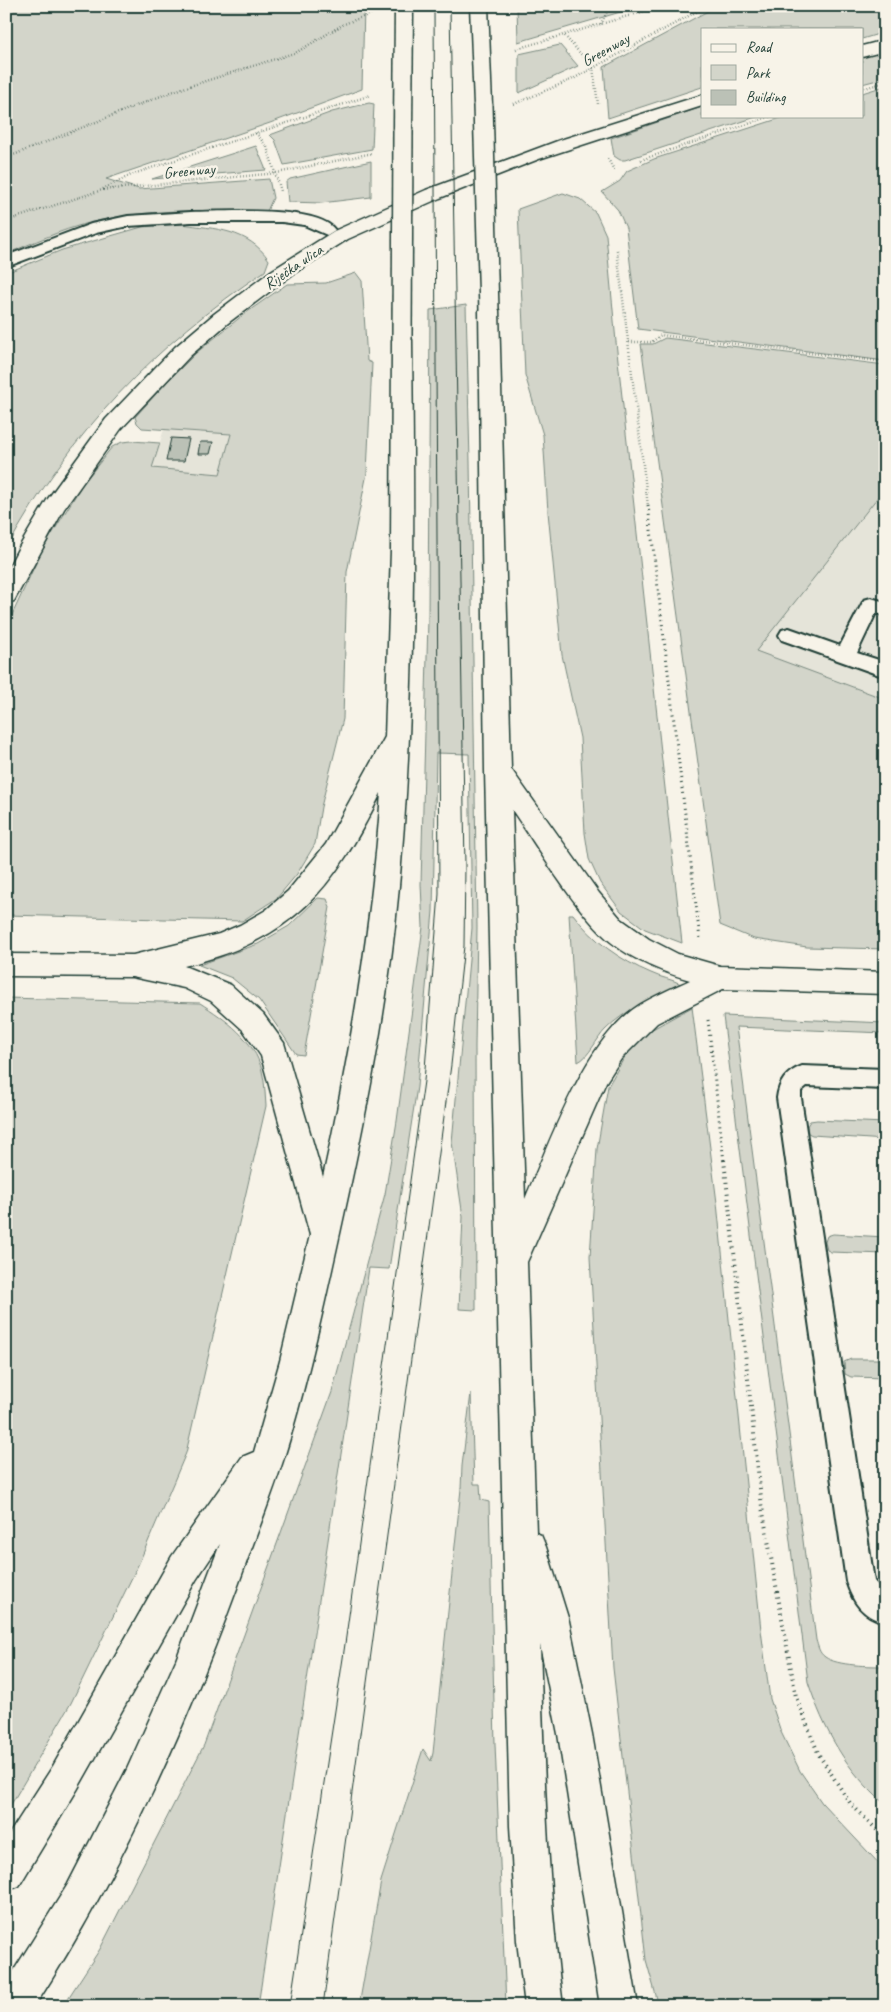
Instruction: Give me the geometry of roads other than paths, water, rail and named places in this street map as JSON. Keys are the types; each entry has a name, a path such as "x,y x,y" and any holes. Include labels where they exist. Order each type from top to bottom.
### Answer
{"main road":[{"path":"13,2006 87,1886 168,1724 214,1610 274,1438 302,1333 348,1133 376,977 386,896 399,731 404,6"},
{"path":"479,6 492,409 498,771 528,1826 536,1941 544,2006"},
{"path":"864,51 885,45"},
{"name":"Riječka ulica","path":"6,595 62,491 118,418 158,373 202,333 292,264 339,236 449,187 550,149 701,100"},
{"path":"132,966 206,949 248,934 279,915 312,884 345,836 399,731"},
{"path":"498,771 590,901 612,927 639,948 671,964 720,977 885,983"},
{"path":"6,965 132,966 197,982 221,993 253,1022 274,1052 324,1235"},
{"path":"512,1261 595,1075 611,1050 647,1015 720,977"},
{"path":"6,1874 65,1778 184,1568 274,1438"},
{"path":"519,1512 552,1621 573,1725 619,2006"}],"lane":[{"path":"6,262 91,229 128,221 192,217 282,217 308,221 327,230"},
{"path":"845,656 871,605 885,610"},
{"path":"789,635 885,670"},
{"path":"885,1079 802,1076 790,1087 789,1098 839,1427 860,1581 863,1590 869,1598 879,1608 885,1608"}],"tram line":[{"path":"290,2006 343,1658 424,1081 439,894 434,6"},
{"path":"323,2006 451,1065 464,946 465,866 450,6"}]}
